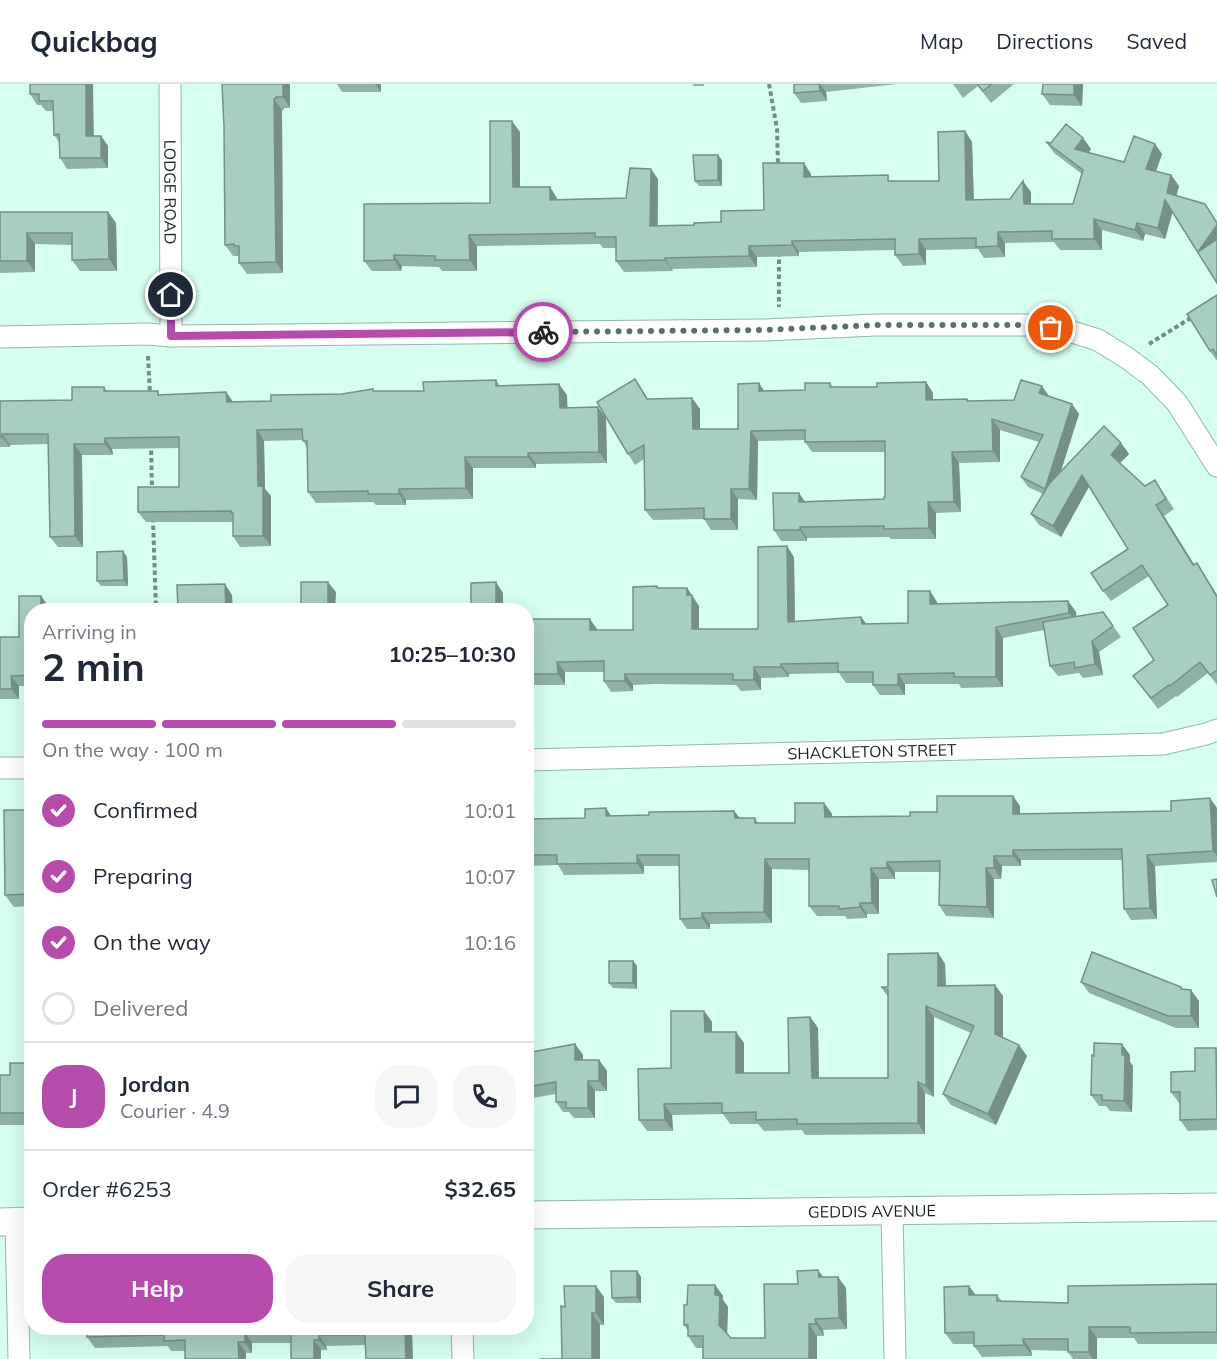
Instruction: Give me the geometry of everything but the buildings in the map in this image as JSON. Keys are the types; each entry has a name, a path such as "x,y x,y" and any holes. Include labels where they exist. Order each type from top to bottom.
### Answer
{"street":[{"name":"LODGE ROAD","path":"170,84 171,336"},
{"path":"0,337 779,329 876,325 1033,325 1069,331 1098,340 1150,375 1177,403 1217,466"},
{"name":"SHACKLETON STREET","path":"534,759 1163,744 1217,730"},
{"path":"0,768 24,768"},
{"name":"GEDDIS AVENUE","path":"534,1215 1217,1207"},
{"path":"892,1211 895,1359"},
{"path":"16,1222 19,1359"},
{"path":"462,1335 463,1359"}],"path":[{"path":"769,84 777,129 778,176"},
{"path":"778,245 779,329"},
{"path":"1127,358 1199,312"},
{"path":"148,334 150,398"},
{"path":"151,433 153,492"},
{"path":"153,516 156,603"}],"way so far":[{"path":"543,332 766,330 876,325 1033,325 1051,328"}],"route":[{"path":"171,295 171,336 543,332"}]}
